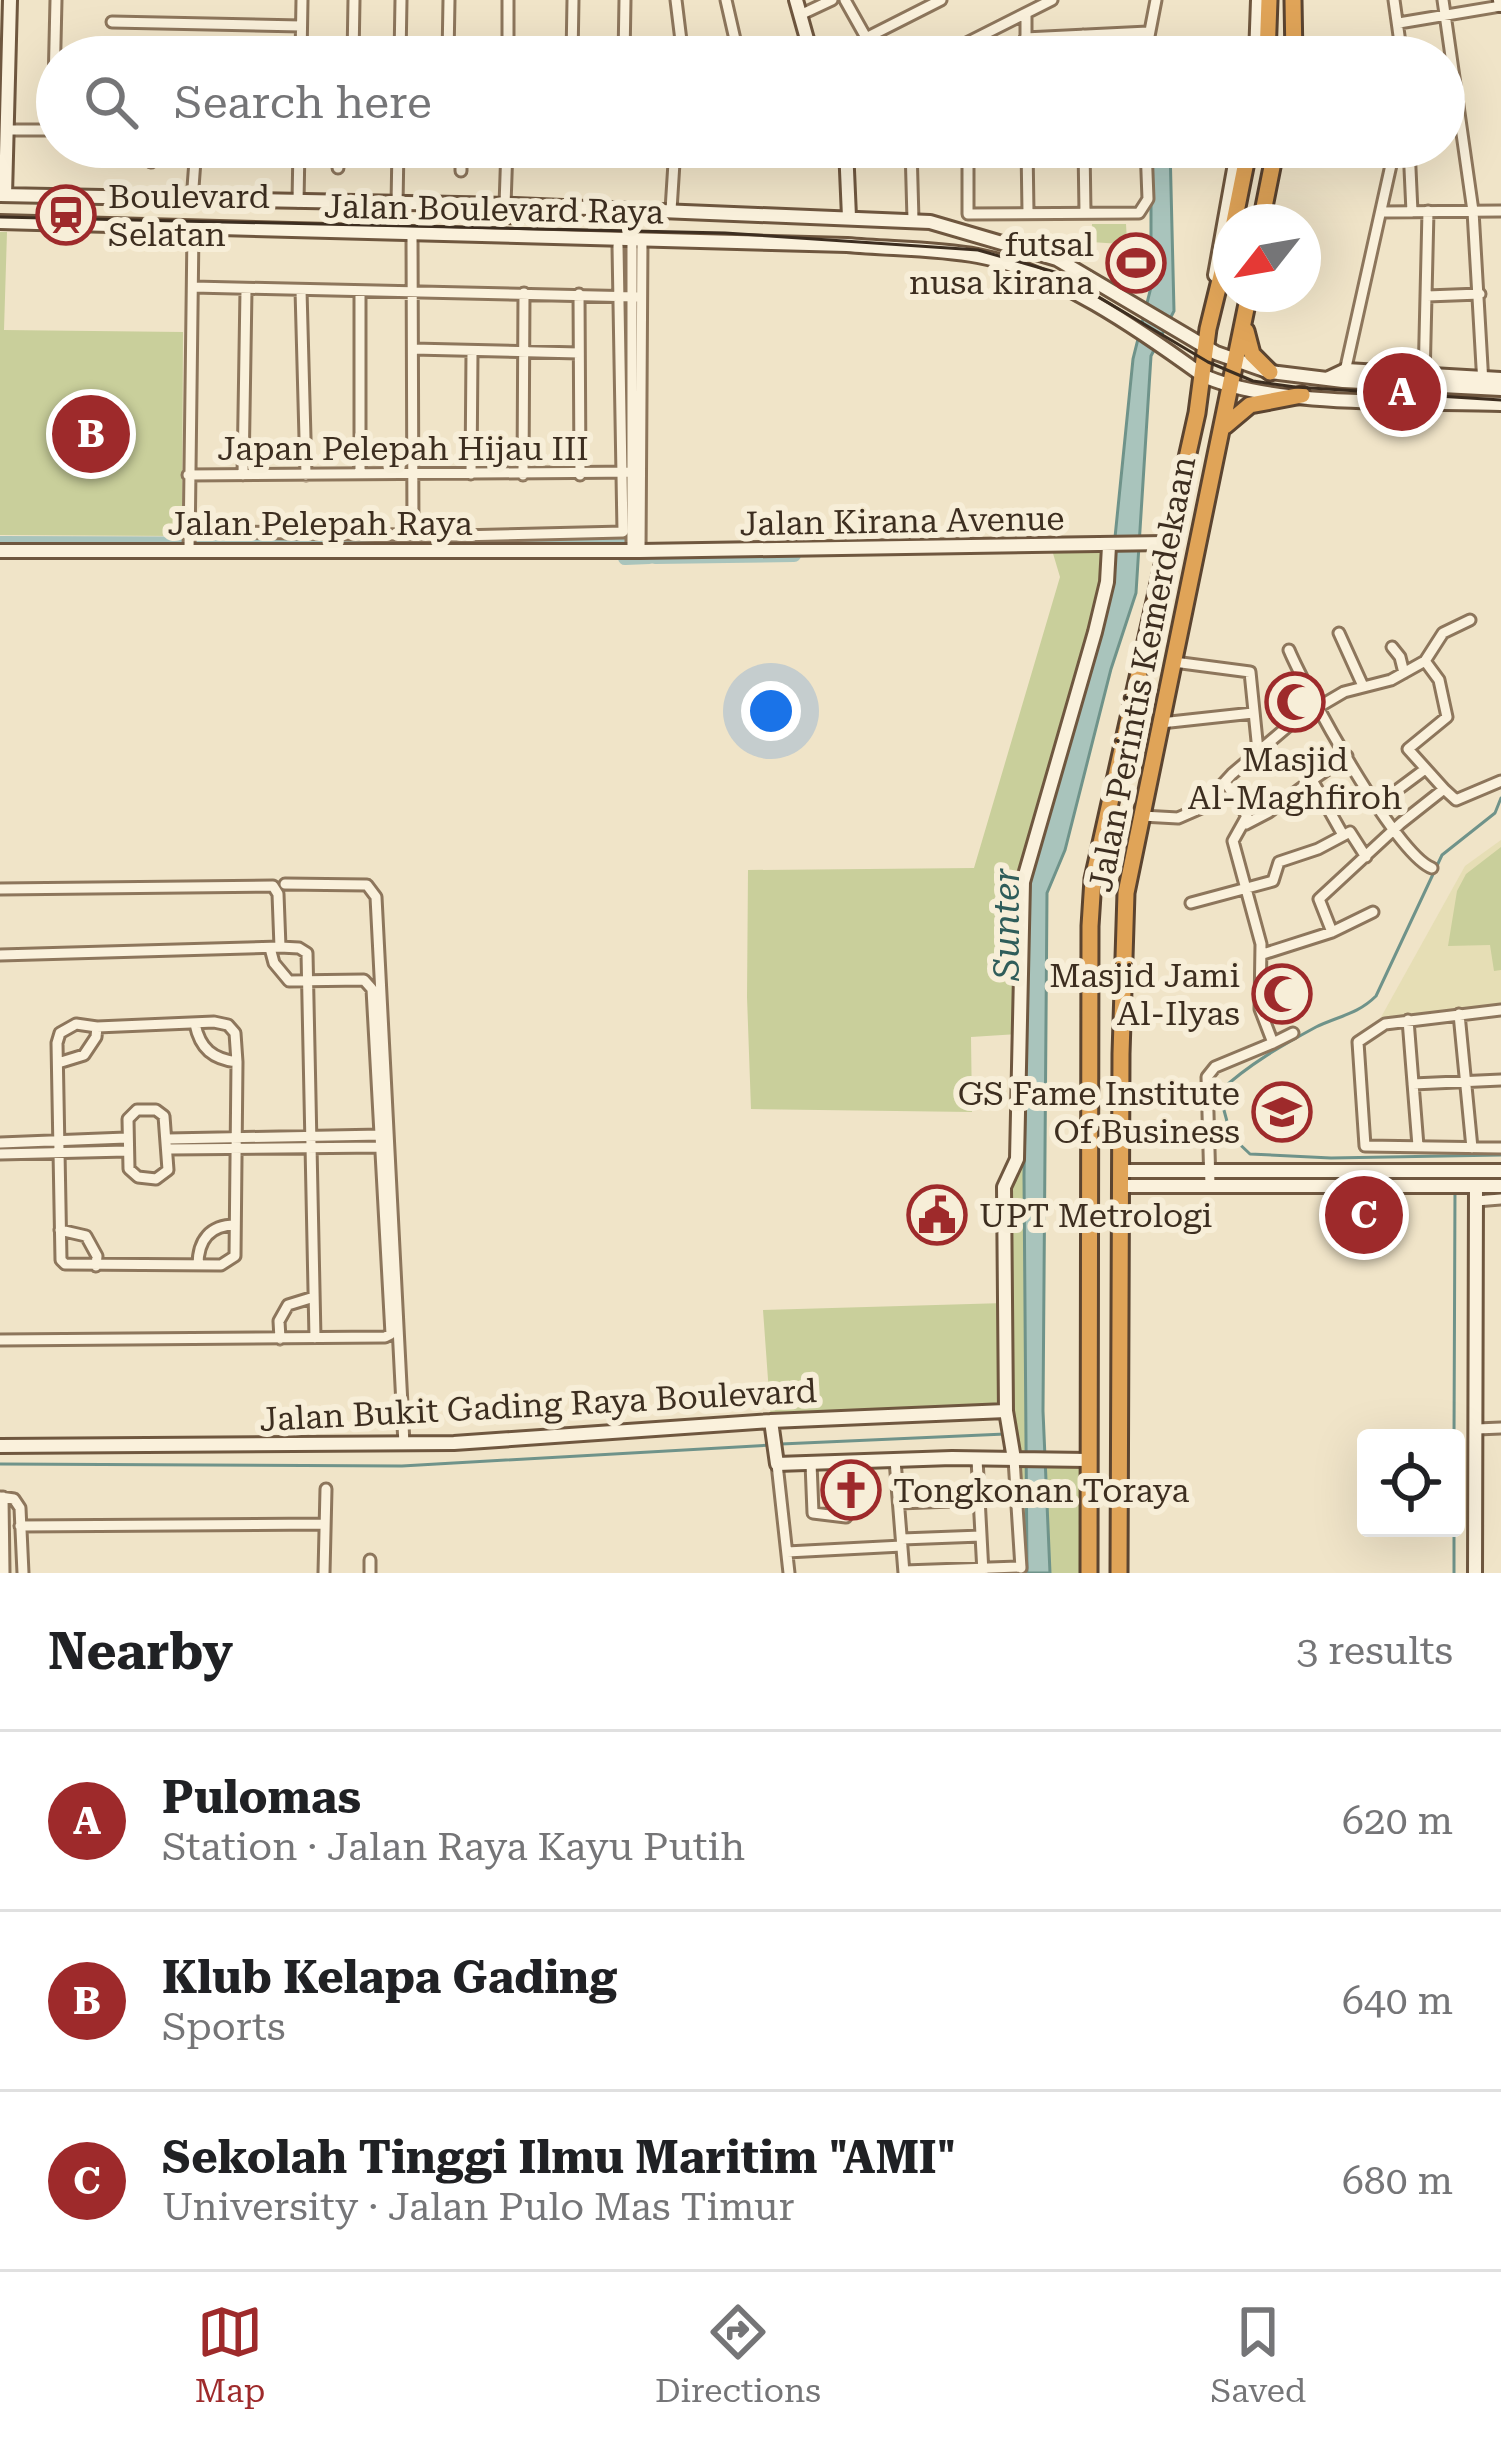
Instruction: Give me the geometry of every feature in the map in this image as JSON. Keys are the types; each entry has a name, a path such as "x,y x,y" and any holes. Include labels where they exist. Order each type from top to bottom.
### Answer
{"highway":[{"path":"1267,36 1268,0"},
{"path":"1293,0 1294,36"},
{"path":"1238,204 1245,168"},
{"path":"1265,204 1272,168"},
{"name":"Jalan Perintis Kemerdekaan","path":"1089,1573 1090,926 1095,868 1197,413 1213,305"},
{"name":"Jalan Perintis Kemerdekaan","path":"1119,1573 1123,935 1129,875 1247,312"},
{"path":"1246,322 1248,347 1270,372"},
{"path":"1221,431 1232,416 1250,405 1302,395"},
{"path":"1095,868 1129,875"}],"street":[{"path":"4,222 10,0"},
{"path":"56,0 56,36"},
{"path":"301,36 302,0"},
{"path":"353,36 354,0"},
{"path":"400,36 401,0"},
{"path":"448,36 449,0"},
{"path":"508,0 508,36"},
{"path":"572,36 573,0"},
{"path":"624,36 625,0"},
{"path":"676,0 680,36"},
{"path":"726,0 734,36"},
{"path":"796,0 806,36"},
{"path":"800,15 832,0"},
{"path":"845,0 865,36"},
{"path":"870,36 941,0"},
{"path":"983,36 1052,0"},
{"path":"1147,36 1156,0"},
{"path":"1257,36 1258,0"},
{"path":"1394,0 1400,36"},
{"path":"1442,0 1448,36"},
{"path":"1399,23 1501,4"},
{"path":"1025,36 1026,15"},
{"path":"112,22 301,26"},
{"path":"1064,36 1148,32"},
{"path":"8,130 36,130"},
{"path":"1465,148 1480,294 1483,384"},
{"path":"192,201 194,168"},
{"path":"298,202 299,168"},
{"path":"397,205 398,168"},
{"path":"503,236 506,168"},
{"path":"671,210 674,168"},
{"path":"846,168 847,245"},
{"path":"912,168 913,220"},
{"path":"968,168 968,214 1136,213 1148,199 1147,168"},
{"path":"1027,168 1028,212"},
{"path":"1084,168 1085,212"},
{"name":"Jalan Perintis Kemerdekaan","path":"1227,204 1234,168"},
{"path":"1390,168 1344,376 1501,389"},
{"path":"1410,168 1412,212"},
{"name":"Jalan Boulevard Raya","path":"6,199 484,205 505,210 542,206 930,221 1029,248 1078,269 1235,361 1270,372 1326,380 1344,376"},
{"path":"1424,381 1428,211"},
{"path":"1381,212 1501,211"},
{"name":"Jalan Boulevard Raya","path":"4,222 847,245 980,256 1088,301 1202,375 1231,386 1302,395 1501,404"},
{"path":"189,541 194,230"},
{"path":"412,234 413,534"},
{"path":"630,475 637,239"},
{"path":"618,246 636,551"},
{"path":"1020,269 1027,265 1029,248"},
{"path":"193,287 636,297"},
{"path":"243,475 246,290"},
{"path":"301,290 306,475"},
{"path":"359,474 360,291"},
{"path":"523,475 524,293"},
{"path":"579,294 580,475"},
{"path":"1427,296 1480,294"},
{"path":"413,349 579,353"},
{"path":"471,474 472,353"},
{"path":"1483,384 1501,379"},
{"name":"Japan Pelepah Hijau III","path":"188,475 630,475"},
{"name":"Jalan Pelepah Raya","path":"0,551 413,534 621,533 630,475"},
{"name":"Jalan Pelepah Raya","path":"189,541 636,551"},
{"name":"Jalan Kirana Avenue","path":"636,551 1165,543"},
{"path":"895,1460 904,1572 1021,1570 1014,1456 1006,1414 1004,1187 1017,1159 1023,882 1095,632 1111,545"},
{"path":"1142,816 1186,816 1202,808 1293,722 1320,705 1363,686 1380,684 1425,661 1439,636 1470,620"},
{"path":"1339,633 1363,686"},
{"path":"1392,647 1404,673"},
{"path":"1289,650 1392,831 1420,864 1432,868"},
{"path":"1173,661 1250,672 1258,751"},
{"path":"1425,661 1439,680 1447,718 1408,747 1456,800 1501,781"},
{"path":"1161,723 1253,713"},
{"path":"1273,1042 1260,1004 1263,954 1233,841 1246,824 1347,756"},
{"path":"1377,805 1424,770"},
{"path":"1312,780 1343,836"},
{"path":"1226,783 1244,808 1246,824"},
{"path":"1332,932 1319,899 1444,789"},
{"path":"1191,903 1275,880 1279,862 1351,832 1366,857"},
{"path":"285,884 367,885 376,897 404,1444"},
{"path":"0,889 273,886 278,894 274,963 283,976 296,982 364,980 372,989 392,1334 0,1340"},
{"path":"1263,954 1332,932 1373,912"},
{"path":"0,955 275,948 307,952 315,1338"},
{"path":"1501,1010 1385,1024 1358,1042 1363,1143 1371,1147 1501,1148"},
{"path":"1459,1014 1472,1148"},
{"path":"1408,1020 1418,1146"},
{"path":"76,1024 195,1024 228,1025 235,1033 235,1256 221,1265 74,1267 61,1260 60,1033 76,1024"},
{"path":"195,1024 214,1057 237,1062"},
{"path":"58,1063 84,1055 97,1027"},
{"path":"1210,1180 1210,1072 1293,1034"},
{"path":"1413,1084 1501,1080"},
{"path":"156,1110 164,1116 168,1144 168,1170 156,1179 133,1174 127,1144 132,1114 156,1110"},
{"path":"168,1144 382,1141"},
{"path":"0,1143 127,1144"},
{"path":"0,1154 59,1145"},
{"path":"1470,1186 1501,1171"},
{"path":"1121,1178 1432,1179 1501,1186"},
{"path":"1470,1186 1501,1199"},
{"path":"1470,1186 1477,1430 1475,1573"},
{"path":"198,1265 206,1235 224,1225 235,1226"},
{"path":"60,1230 86,1236 93,1244 96,1266"},
{"path":"280,1339 279,1321 288,1305 314,1298"},
{"name":"Jalan Bukit Gading Raya Boulevard","path":"0,1445 404,1444 1006,1414"},
{"path":"771,1426 789,1573"},
{"path":"1477,1430 1501,1428"},
{"path":"777,1459 811,1463 1014,1456 1088,1460"},
{"path":"977,1459 983,1571"},
{"path":"811,1463 813,1513 846,1517"},
{"path":"323,1573 326,1490"},
{"path":"4,1573 1,1497 18,1503 23,1573"},
{"path":"899,1503 979,1500"},
{"path":"20,1526 325,1524"},
{"path":"788,1552 980,1536"},
{"path":"370,1560 370,1573"}],"shaded area":[{"path":"1501,840 1501,1005 1380,1019 1465,866"}],"green space":[{"name":"futsal nusa kirana","path":"1092,224 1126,224 1127,241 1151,244 1148,281 1123,282 1121,244 1091,242"},
{"path":"0,232 7,232 4,330 183,332 182,536 0,535"},
{"path":"1109,549 1029,877 1024,1188 1027,1573 1021,1573 1016,1467 1006,1412 771,1421 763,1310 1005,1303 1004,1187 1015,1166 1018,1034 971,1037 972,1112 751,1109 748,870 974,868 1060,577 1052,550"},
{"path":"1501,847 1501,970 1494,971 1490,945 1448,946 1457,891 1466,874"},
{"path":"1045,1459 1088,1460 1087,1573 1050,1573"}],"water":[{"path":"1151,168 1171,168 1174,311 1151,356 1136,593 1111,669 1065,850 1047,893 1043,1411 1050,1573 1027,1573 1024,1176 1029,877 1110,587 1133,359 1151,287"}],"waterway":[{"path":"0,543 625,545"},
{"path":"655,557 794,555"},
{"path":"625,558 649,557"},
{"path":"1501,798 1495,813 1442,855 1376,996 1278,1049 1219,1092 1231,1136 1250,1154 1331,1158 1501,1155"},
{"path":"1454,1429 1455,1188"},
{"path":"781,1444 1005,1434"},
{"path":"0,1464 402,1466 772,1445"},
{"path":"1454,1537 1454,1573"}],"tram line":[{"path":"0,217 725,233 978,250 1058,273 1208,362 1253,381 1501,400"}],"place":[{"name":"Boulevard Selatan","path":"66,215"},
{"name":"futsal nusa kirana","path":"1136,263"},
{"name":"Pulomas","path":"1402,392"},
{"name":"Klub Kelapa Gading","path":"91,434"},
{"name":"Masjid Al-Maghfiroh","path":"1295,702"},
{"name":"Masjid Jami Al-Ilyas","path":"1282,994"},
{"name":"GS Fame Institute Of Business","path":"1282,1112"},
{"name":"UPT Metrologi","path":"937,1215"},
{"name":"Sekolah Tinggi Ilmu Maritim \"AMI\"","path":"1364,1215"},
{"name":"Tongkonan Toraya","path":"851,1490"}],"water label":[{"name":"Sunter","path":"1007,924"}]}
